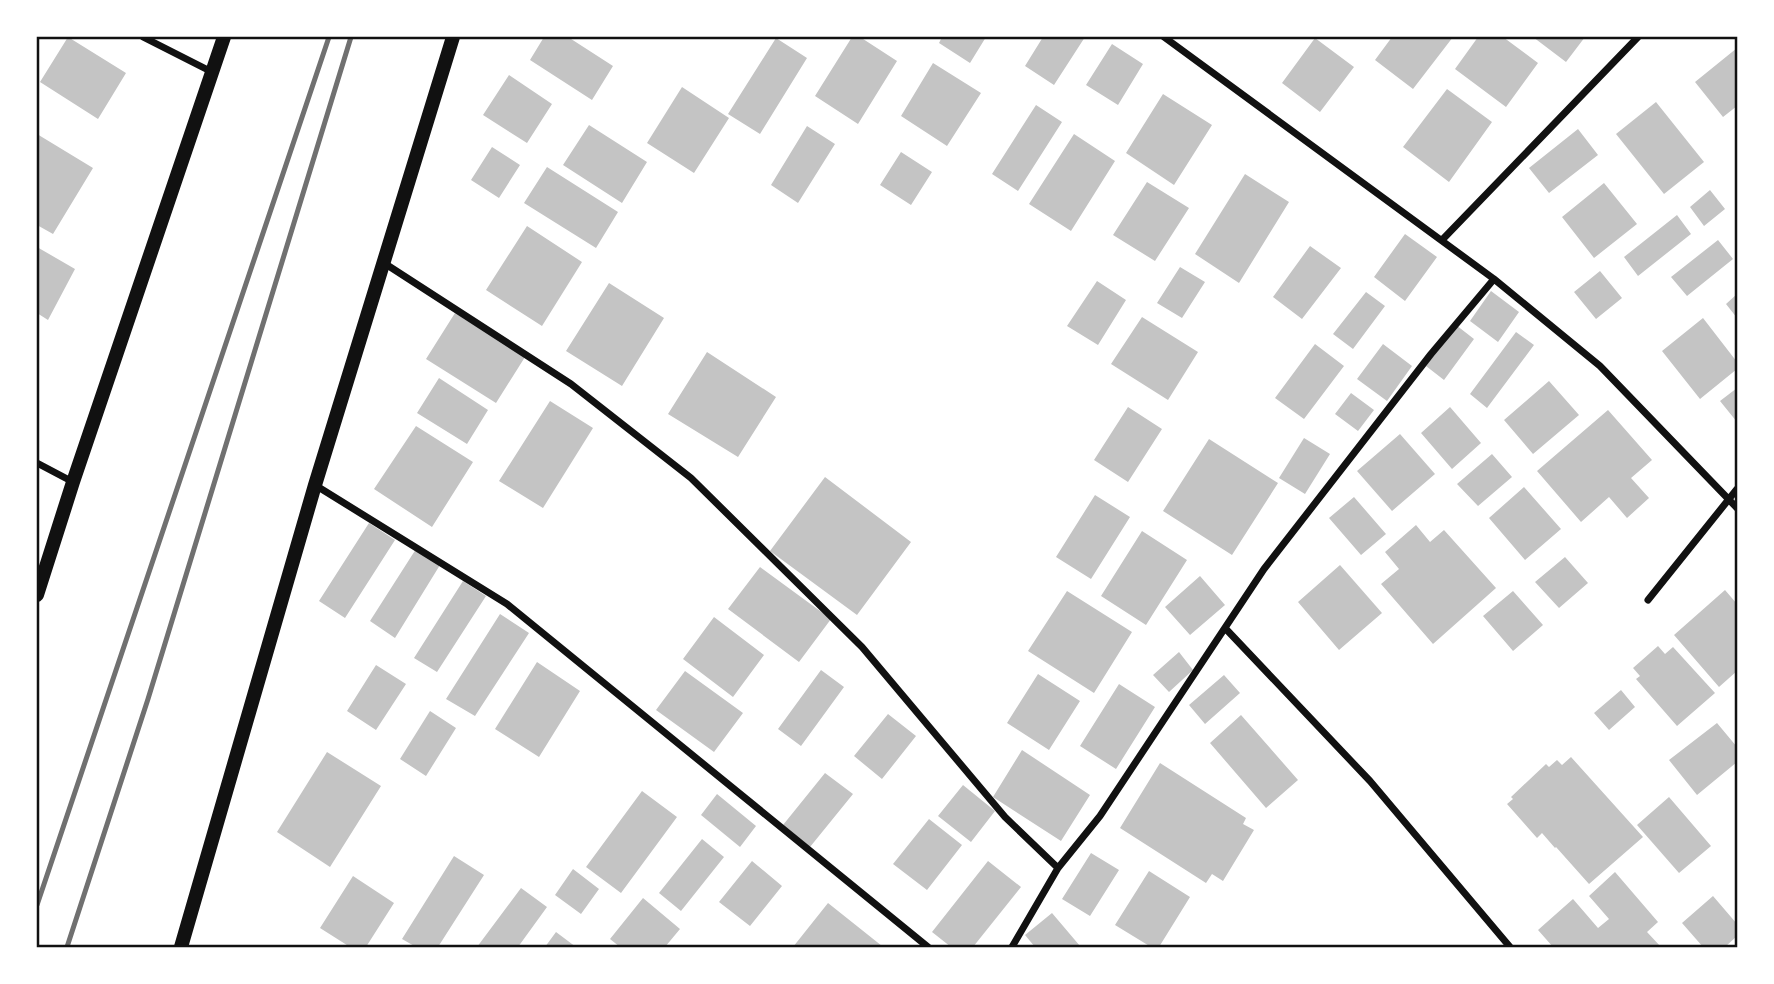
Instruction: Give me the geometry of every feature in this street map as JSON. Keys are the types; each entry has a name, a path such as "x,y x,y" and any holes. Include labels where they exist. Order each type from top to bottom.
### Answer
{"main road":[{"path":"37,596 224,37"},
{"path":"181,947 316,485 453,37"}],"street":[{"path":"143,37 212,72"},
{"path":"1164,37 1443,239 1600,366 1737,509"},
{"path":"1443,239 1638,37"},
{"path":"383,263 571,384 691,478 862,648 1005,817 1058,868"},
{"path":"1012,947 1058,868 1100,816 1264,569 1431,354 1494,279"},
{"path":"37,463 73,482"},
{"path":"316,485 507,604 928,947"},
{"path":"1648,600 1737,489"},
{"path":"1225,628 1370,781 1510,947"}],"building":[{"path":"68,37 126,73 98,119 40,82"},
{"path":"544,37 568,37 613,66 592,100 530,60"},
{"path":"852,37 860,37 897,61 858,124 815,96"},
{"path":"942,37 986,37 970,63 939,43"},
{"path":"1043,37 1085,37 1054,85 1025,66"},
{"path":"1392,37 1453,37 1413,89 1375,60"},
{"path":"1478,37 1503,37 1538,63 1506,107 1455,69"},
{"path":"1533,37 1585,37 1566,62"},
{"path":"776,38 807,58 760,134 728,114"},
{"path":"1315,38 1354,67 1320,112 1282,83"},
{"path":"1112,44 1143,64 1118,105 1086,85"},
{"path":"1737,48 1737,106 1723,117 1695,82"},
{"path":"933,63 981,93 947,146 901,116"},
{"path":"509,75 552,104 527,143 483,115"},
{"path":"682,87 729,118 694,173 647,143"},
{"path":"1447,89 1492,122 1449,182 1403,147"},
{"path":"1163,94 1212,125 1174,185 1126,153"},
{"path":"1656,102 1704,162 1664,194 1616,134"},
{"path":"1036,105 1062,122 1018,191 992,174"},
{"path":"589,125 647,162 622,203 563,165"},
{"path":"807,126 835,144 798,203 771,185"},
{"path":"1578,129 1598,155 1549,193 1529,168"},
{"path":"37,134 93,168 53,234 37,225"},
{"path":"1074,134 1115,161 1071,231 1029,204"},
{"path":"492,147 520,165 499,198 471,180"},
{"path":"901,152 932,172 911,205 880,185"},
{"path":"547,167 618,212 596,248 524,203"},
{"path":"1245,174 1289,202 1239,283 1195,254"},
{"path":"1147,182 1189,208 1155,261 1113,235"},
{"path":"1604,183 1637,224 1594,258 1562,217"},
{"path":"1710,190 1725,209 1704,226 1690,207"},
{"path":"1677,215 1691,234 1638,276 1624,257"},
{"path":"527,226 582,262 542,326 486,290"},
{"path":"1405,234 1437,257 1405,301 1374,277"},
{"path":"1718,240 1733,259 1687,296 1671,277"},
{"path":"1310,246 1341,268 1302,319 1273,297"},
{"path":"37,247 75,269 48,320 37,313"},
{"path":"1180,267 1205,282 1182,318 1157,303"},
{"path":"1600,271 1622,298 1596,319 1574,292"},
{"path":"1097,281 1126,300 1098,345 1067,326"},
{"path":"609,283 664,318 622,386 566,351"},
{"path":"1491,291 1519,312 1498,342 1470,321"},
{"path":"1366,292 1385,306 1353,349 1333,334"},
{"path":"1737,294 1737,318 1726,304"},
{"path":"455,313 525,357 496,403 426,359"},
{"path":"1142,317 1198,352 1168,400 1111,364"},
{"path":"1703,318 1737,362 1737,369 1700,399 1662,351"},
{"path":"1456,325 1474,339 1444,380 1426,366"},
{"path":"1516,332 1534,345 1487,408 1470,394"},
{"path":"1315,344 1344,366 1304,419 1275,398"},
{"path":"1383,344 1412,366 1387,401 1357,379"},
{"path":"707,352 776,397 738,457 668,414"},
{"path":"439,378 488,410 467,444 417,413"},
{"path":"1549,381 1579,415 1533,454 1504,420"},
{"path":"1737,388 1737,422 1720,401"},
{"path":"1351,393 1374,410 1358,431 1335,414"},
{"path":"550,401 593,428 543,508 499,481"},
{"path":"1128,407 1162,429 1128,482 1094,460"},
{"path":"1450,407 1481,443 1452,469 1421,433"},
{"path":"1608,410 1652,460 1631,478 1649,498 1627,518 1609,497 1581,522 1537,471"},
{"path":"416,426 473,462 432,527 374,489"},
{"path":"1400,434 1435,474 1392,511 1357,471"},
{"path":"1304,438 1330,454 1305,494 1279,478"},
{"path":"1209,439 1278,483 1232,555 1163,511"},
{"path":"1492,454 1512,477 1478,506 1457,484"},
{"path":"825,477 911,542 857,615 770,551"},
{"path":"1524,487 1561,529 1525,560 1489,518"},
{"path":"1095,495 1130,517 1091,579 1056,557"},
{"path":"1354,497 1386,534 1361,555 1329,518"},
{"path":"369,523 395,540 345,618 319,601"},
{"path":"1416,525 1430,542 1444,530 1496,588 1433,644 1381,584 1399,569 1385,552"},
{"path":"1142,531 1187,560 1146,625 1101,596"},
{"path":"416,549 440,565 395,638 370,621"},
{"path":"1565,557 1588,583 1559,608 1535,582"},
{"path":"1340,565 1382,613 1339,650 1298,602"},
{"path":"760,567 831,619 799,662 728,609"},
{"path":"1200,576 1225,605 1190,635 1165,607"},
{"path":"463,581 486,596 437,672 414,658"},
{"path":"1725,590 1737,604 1737,671 1719,687 1674,635"},
{"path":"1067,591 1132,632 1094,693 1028,651"},
{"path":"1513,591 1543,625 1513,651 1483,616"},
{"path":"500,614 529,633 475,716 446,699"},
{"path":"714,617 764,655 733,697 683,659"},
{"path":"1658,646 1665,654 1673,647 1715,693 1677,726 1636,679 1640,676 1633,668"},
{"path":"1179,652 1193,670 1169,692 1153,675"},
{"path":"537,662 580,691 539,757 495,729"},
{"path":"376,665 406,684 376,730 347,711"},
{"path":"821,670 844,687 801,746 778,729"},
{"path":"685,671 743,713 714,752 656,710"},
{"path":"1038,674 1080,701 1049,750 1007,723"},
{"path":"1224,675 1240,693 1205,724 1189,705"},
{"path":"1119,684 1155,707 1116,769 1080,746"},
{"path":"1621,690 1635,707 1609,730 1594,713"},
{"path":"430,711 456,728 426,776 400,759"},
{"path":"888,714 916,736 882,779 854,756"},
{"path":"1241,715 1298,780 1266,808 1210,743"},
{"path":"1717,723 1737,747 1737,762 1697,795 1669,760"},
{"path":"1022,750 1090,795 1061,841 993,797"},
{"path":"327,752 381,786 330,867 277,832"},
{"path":"1571,757 1643,837 1589,884 1542,833 1537,838 1507,804 1546,764 1549,767 1557,760 1562,765"},
{"path":"1160,763 1246,818 1243,824 1254,830 1223,881 1212,874 1206,883 1120,828"},
{"path":"825,773 853,794 810,847 783,825"},
{"path":"963,785 995,811 971,842 938,816"},
{"path":"642,791 677,817 621,893 586,867"},
{"path":"717,794 756,826 740,847 701,815"},
{"path":"1669,797 1711,846 1679,873 1637,825"},
{"path":"929,819 962,845 927,890 893,864"},
{"path":"702,839 724,857 681,911 659,893"},
{"path":"1091,853 1119,870 1090,916 1062,899"},
{"path":"454,856 484,875 438,947 416,947 402,939"},
{"path":"752,861 782,886 750,926 719,902"},
{"path":"988,861 1021,887 973,947 951,947 932,932"},
{"path":"573,869 599,889 581,914 555,895"},
{"path":"1149,871 1190,897 1159,947 1151,947 1115,925"},
{"path":"1615,872 1658,922 1647,932 1661,947 1553,947 1538,930 1573,899 1598,928 1609,919 1589,896"},
{"path":"353,876 394,903 366,947 350,947 320,928"},
{"path":"521,888 547,907 518,947 477,947"},
{"path":"1713,896 1737,924 1737,936 1725,947 1703,947 1682,923"},
{"path":"643,898 680,929 665,947 620,947 610,939"},
{"path":"828,903 882,946 793,947"},
{"path":"1052,913 1080,946 1035,947 1025,935"},
{"path":"556,932 576,947 545,947"}],"railway":[{"path":"37,905 329,37"},
{"path":"67,947 148,699 351,37"}]}
